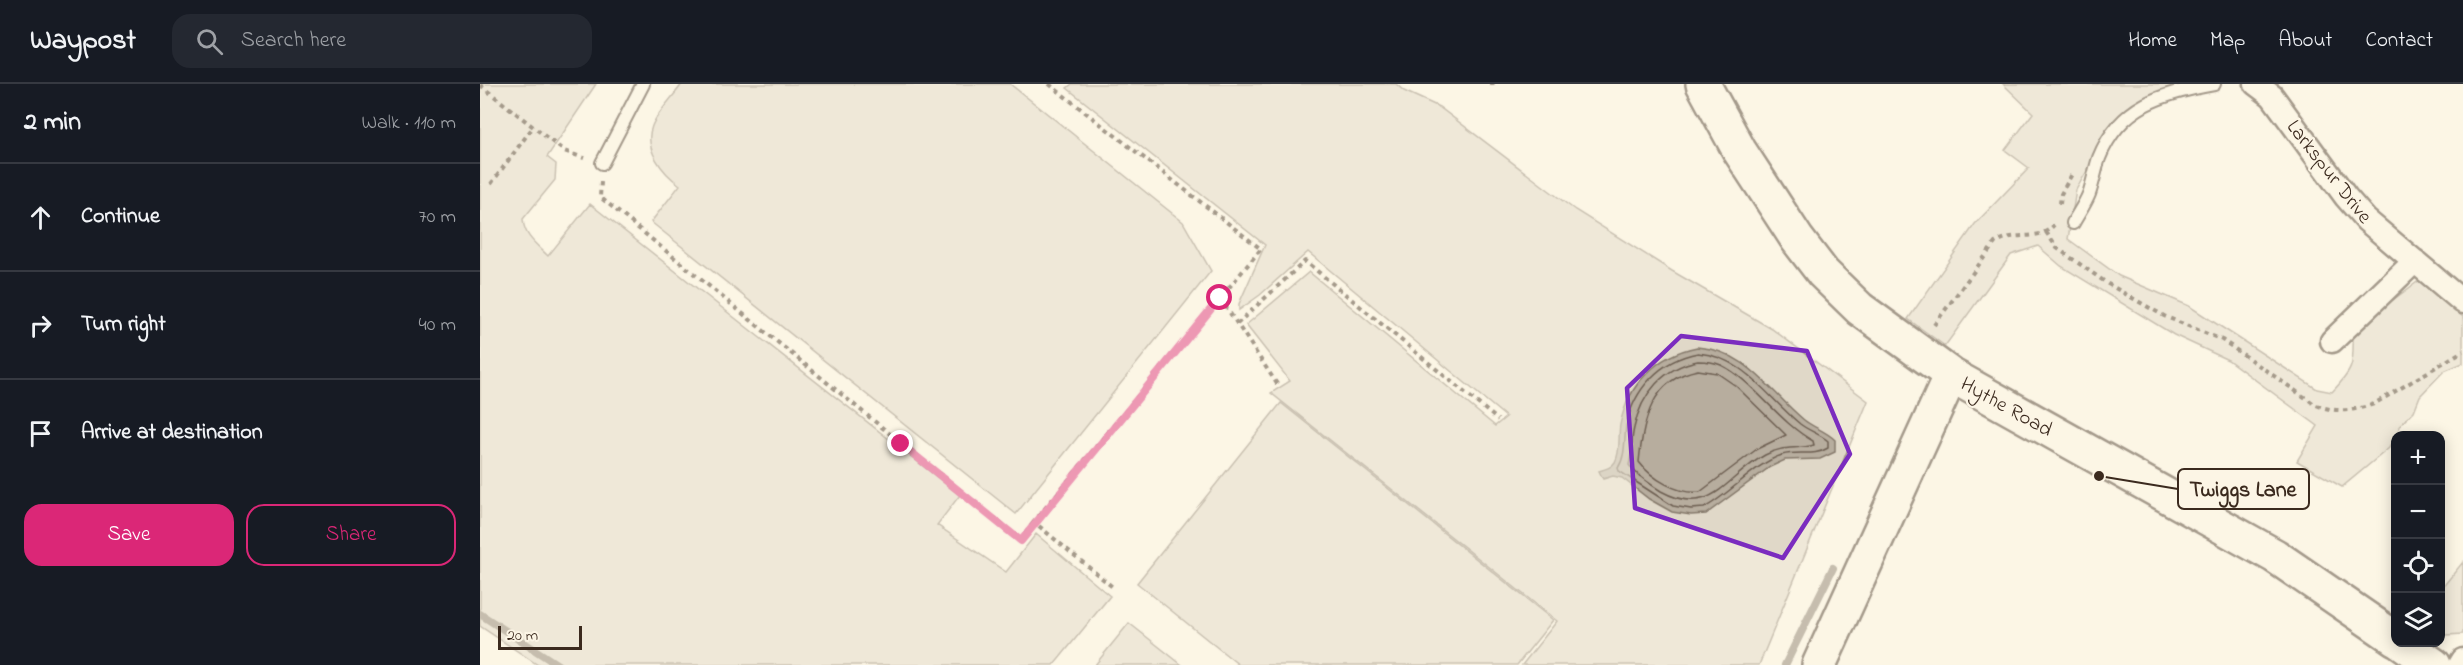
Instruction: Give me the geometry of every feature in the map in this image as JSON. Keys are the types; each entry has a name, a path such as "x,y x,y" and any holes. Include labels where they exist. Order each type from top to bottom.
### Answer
{"street":[{"name":"Hythe Road","path":"1703,84 1739,150 1797,239 1823,273 1860,309 1951,375 2275,556 2412,653"},
{"name":"Larkspur Drive","path":"2256,84 2272,96 2346,197 2366,220 2463,302"},
{"path":"2332,341 2415,261"},
{"path":"1819,665 1951,375"},
{"path":"2460,665 2463,660"}],"lane":[{"path":"602,163 644,84"},
{"path":"2073,223 2089,194 2099,158 2110,134 2127,116 2145,104 2169,93 2214,84"}],"path":[{"path":"480,85 564,151 602,163 600,197 1021,541 1261,249 1049,84"},
{"path":"1490,84 1495,84"},
{"path":"490,184 533,127"},
{"path":"2059,210 2064,188 2079,162"},
{"path":"1916,350 1995,243 2003,237 2040,235 2055,224 2057,217"},
{"path":"2046,232 2057,248 2108,284 2164,315 2222,340 2316,405 2327,409 2358,409 2374,404 2463,351"},
{"path":"1237,324 1305,261 1498,420"},
{"path":"1220,298 1279,387"},
{"path":"1035,522 1115,589"}],"highlighted area":[{"path":"1681,336 1807,351 1850,454 1783,558 1635,508 1627,388"}],"shaded area":[{"path":"480,84 596,84 547,157 556,164 555,180 523,219 528,235 548,256 590,204 960,495 937,525 1006,572 1036,534 1110,596 1054,665 538,665 480,626"},
{"path":"682,84 1010,84 1183,222 1211,271 1016,514 651,222 680,185 656,160 652,152 650,135 658,116"},
{"path":"1072,84 1396,84 1404,91 1439,107 1575,210 1672,271 1772,329 1868,401 1759,665 1522,665 1557,621 1271,393 1290,381 1246,325 1309,272 1495,426 1506,417 1308,252 1260,295 1239,310 1239,304 1265,245 1067,88"},
{"path":"2003,84 2194,84 2112,127 2076,190 2068,239 2119,276 2189,306 2317,389 2332,392 2351,367 2353,335 2378,311 2420,280 2463,317 2463,363 2444,371 2420,396 2414,411 2398,431 2391,431 2389,448 2342,487 2297,461 2318,426 2228,360 2174,335 2061,266 2038,246 2011,255 1945,346 1908,319 1975,224 2029,168 2005,150 2033,113"},
{"path":"1281,403 1553,620 1517,665 1239,665 1137,583"},
{"path":"2463,562 2463,634 2445,635 2445,584"},
{"path":"1129,623 1182,665 1095,665"}],"water":[{"path":"1697,347 1715,350 1744,364 1804,420 1835,440 1835,452 1820,459 1785,460 1770,467 1706,514 1691,515 1672,512 1649,499 1622,478 1613,476 1603,479 1599,471 1610,467 1617,458 1624,410 1637,384 1657,364"}],"waterway":[{"path":"1785,665 1833,568"},
{"path":"480,614 558,665"}],"place":[{"name":"Twiggs Lane","path":"2099,476"}],"route":[{"path":"901,444 1021,541 1220,298"}]}
